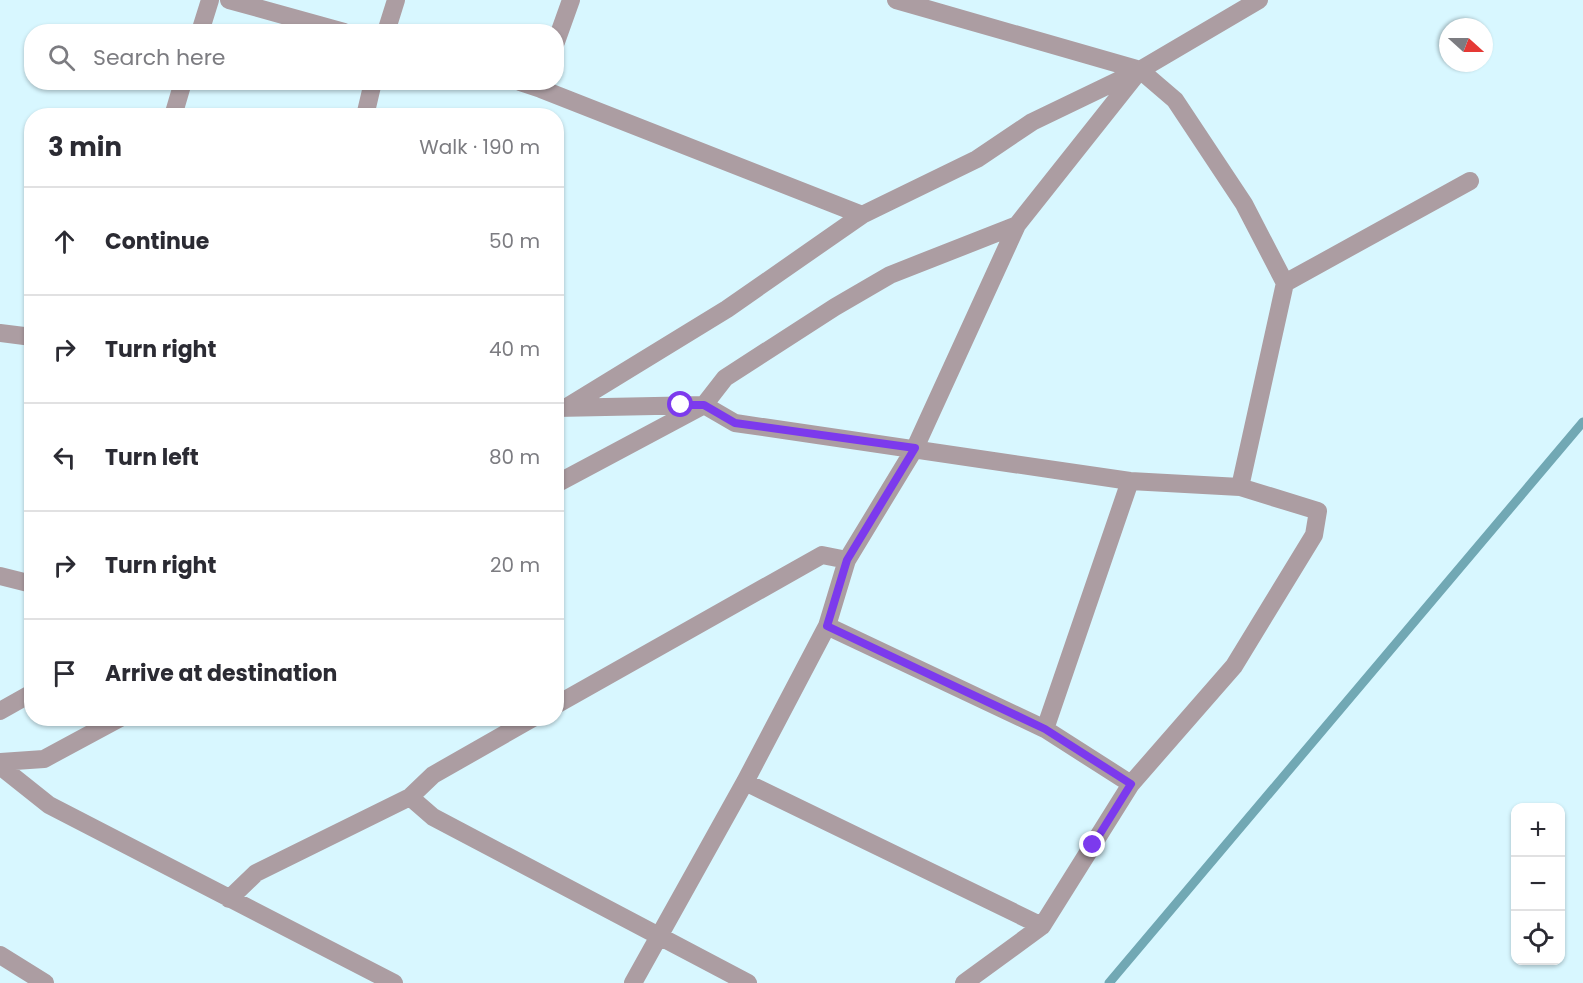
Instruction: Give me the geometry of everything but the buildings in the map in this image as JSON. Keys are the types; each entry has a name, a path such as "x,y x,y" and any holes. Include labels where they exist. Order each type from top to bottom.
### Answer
{"street":[{"path":"202,24 210,0"},
{"path":"229,0 315,24"},
{"path":"388,24 396,0"},
{"path":"562,24 571,0"},
{"path":"896,0 1140,70 1175,100 1244,204 1285,283 1240,487"},
{"path":"564,405 727,309 862,215 977,159 1032,122 1140,70 1259,0"},
{"path":"633,983 746,782 827,626 847,560 915,448 1017,225 1140,70"},
{"path":"175,108 181,90"},
{"path":"367,108 371,90"},
{"path":"552,90 862,215"},
{"path":"1285,283 1470,181"},
{"path":"564,480 704,405 725,378 835,306 891,275 1017,225"},
{"path":"0,333 24,336"},
{"path":"564,407 704,405 735,423 1130,481 1240,487 1318,511 1314,535 1234,666 1131,784 1042,926 964,983"},
{"path":"1045,729 1130,481"},
{"path":"564,700 822,555 847,560"},
{"path":"0,576 24,582"},
{"path":"827,626 1045,729 1131,784"},
{"path":"0,711 24,698"},
{"path":"0,762 44,759 105,726"},
{"path":"229,899 256,873 410,797 433,776 519,726"},
{"path":"0,766 49,805 394,983"},
{"path":"746,782 1042,926"},
{"path":"410,797 433,817 748,983"},
{"path":"0,955 45,983"}],"waterway":[{"path":"1109,983 1583,422"}],"route":[{"path":"681,405 704,405 735,423 915,448 847,560 827,626 1045,729 1131,784 1093,845"}]}
